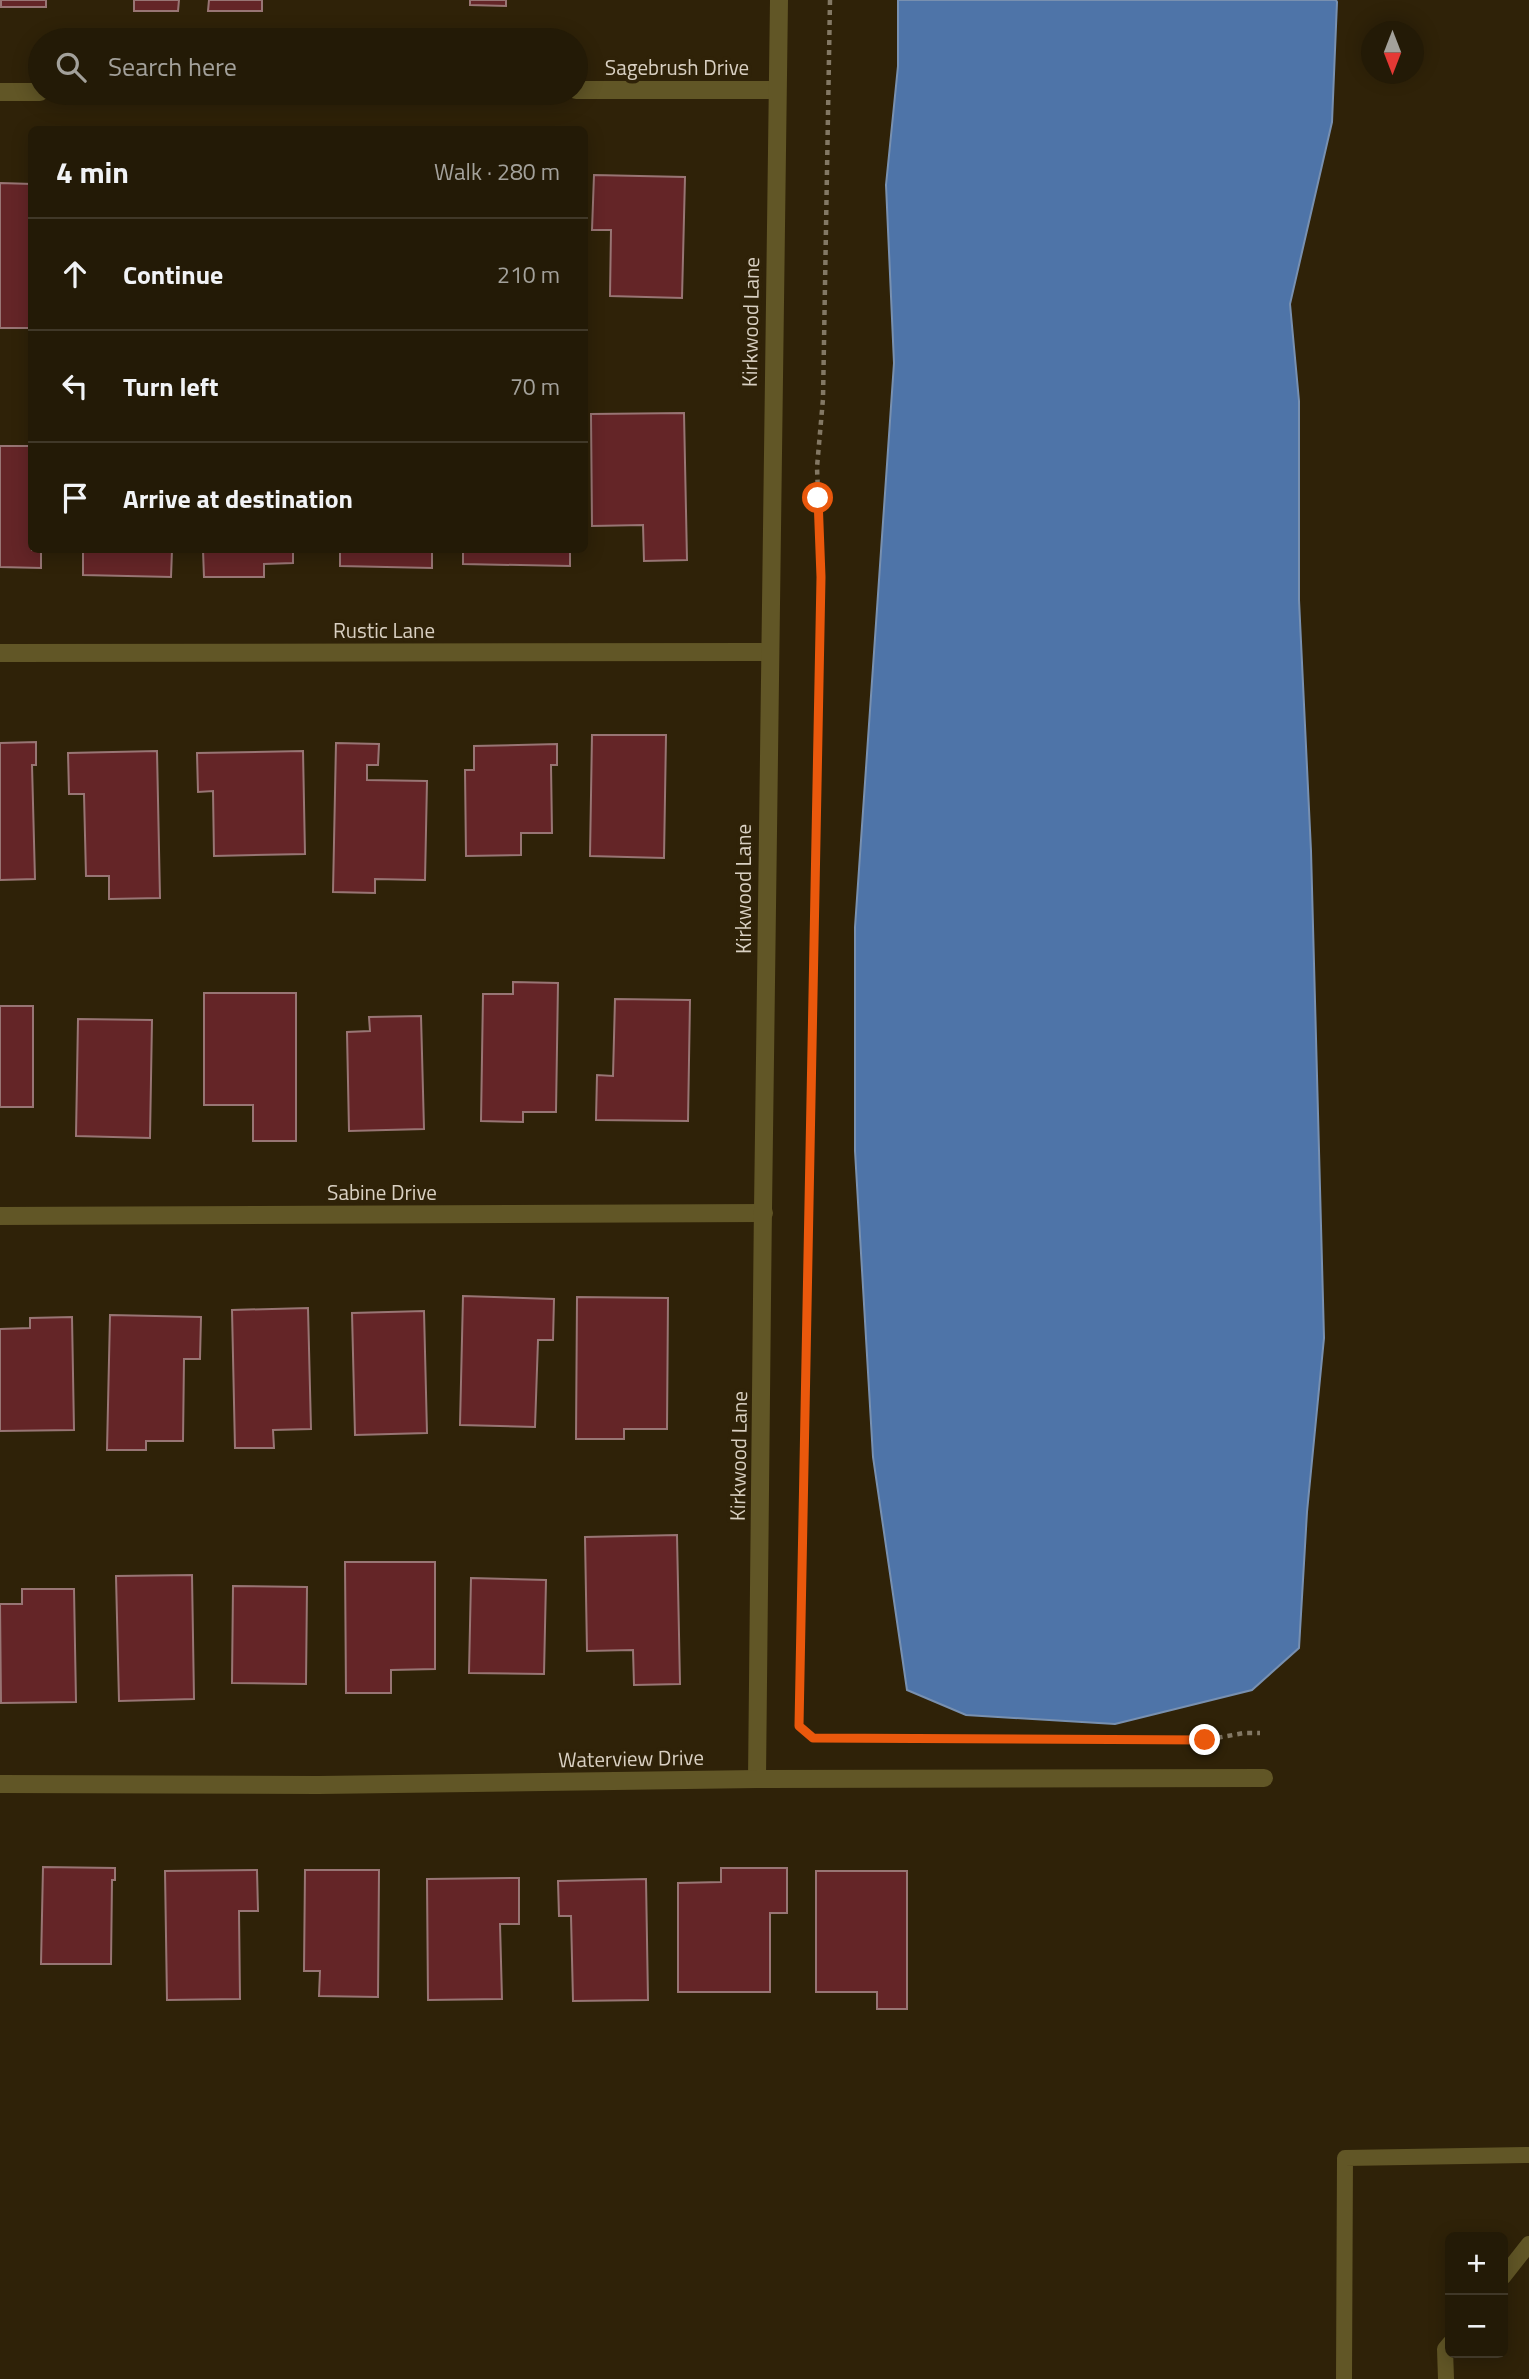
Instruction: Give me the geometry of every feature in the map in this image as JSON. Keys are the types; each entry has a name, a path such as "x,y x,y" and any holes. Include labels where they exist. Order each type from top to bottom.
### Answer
{"street":[{"name":"Kirkwood Lane","path":"757,1779 767,652 779,0"},
{"name":"Sagebrush Drive","path":"588,90 778,89"},
{"path":"0,92 28,92"},
{"name":"Rustic Lane","path":"0,653 767,652"},
{"name":"Sabine Drive","path":"0,1216 764,1213"},
{"name":"Waterview Drive","path":"0,1784 318,1785 757,1779 1264,1778"}],"lane":[{"path":"1345,2379 1345,2158 1529,2155"},
{"path":"1508,2271 1529,2244"},
{"path":"1445,2358 1446,2379"}],"path":[{"path":"830,0 823,399 817,467 821,577 799,1726 813,1738 867,1737 895,1740 1205,1740 1260,1733"}],"water":[{"path":"898,0 1337,2 1332,122 1290,304 1299,401 1299,600 1311,851 1324,1338 1307,1512 1299,1648 1252,1690 1115,1724 966,1715 907,1690 873,1457 855,1151 855,927 894,363 886,185 898,66"}],"building":[{"path":"1,0 46,0 46,7 1,7"},
{"path":"134,0 179,0 178,11 134,11"},
{"path":"209,0 262,0 262,11 208,11"},
{"path":"470,0 506,0 506,6 470,5"},
{"path":"594,175 685,177 682,298 610,296 611,230 592,230"},
{"path":"0,183 28,184 28,328 0,328"},
{"path":"684,413 687,560 644,561 643,525 592,526 591,414"},
{"path":"0,446 28,446 28,553 41,553 41,568 0,567"},
{"path":"83,553 172,553 171,577 83,575"},
{"path":"203,553 293,553 293,563 264,564 264,577 204,577"},
{"path":"340,553 432,553 432,568 340,566"},
{"path":"463,553 570,553 570,566 463,564"},
{"path":"592,735 666,735 664,858 590,856"},
{"path":"36,742 36,765 32,765 35,879 0,880 0,743"},
{"path":"336,743 379,744 378,765 367,765 367,780 427,781 425,880 375,879 375,893 333,892"},
{"path":"557,744 557,765 551,765 552,833 521,833 521,855 466,856 465,770 474,770 474,746"},
{"path":"157,751 160,898 109,899 109,876 86,876 84,794 69,794 68,753"},
{"path":"303,751 305,854 214,856 213,791 198,792 197,753"},
{"path":"513,982 558,983 556,1112 523,1112 523,1122 481,1121 483,994 513,994"},
{"path":"204,993 296,993 296,1141 253,1141 253,1105 204,1105"},
{"path":"615,999 690,1000 688,1121 596,1120 597,1075 613,1076"},
{"path":"0,1006 33,1006 33,1107 0,1107"},
{"path":"421,1016 424,1129 349,1131 347,1032 370,1031 369,1017"},
{"path":"78,1019 152,1020 150,1138 76,1136"},
{"path":"463,1296 554,1299 553,1340 538,1340 535,1427 460,1425"},
{"path":"577,1297 668,1298 667,1429 624,1429 624,1439 576,1439"},
{"path":"308,1308 311,1429 273,1430 274,1448 235,1448 232,1310"},
{"path":"424,1311 427,1433 355,1435 352,1313"},
{"path":"110,1315 201,1317 200,1359 184,1359 183,1441 146,1441 146,1450 107,1450"},
{"path":"72,1317 74,1430 0,1431 0,1329 30,1328 30,1318"},
{"path":"677,1535 680,1684 634,1685 633,1650 587,1651 585,1537"},
{"path":"345,1562 435,1562 435,1669 391,1670 391,1693 346,1693"},
{"path":"192,1575 194,1699 119,1701 116,1576"},
{"path":"471,1578 546,1580 544,1674 469,1673"},
{"path":"233,1586 307,1587 306,1684 232,1683"},
{"path":"22,1589 74,1589 76,1702 1,1703 0,1604 22,1604"},
{"path":"43,1867 115,1868 115,1880 112,1880 111,1964 41,1964"},
{"path":"721,1868 787,1868 787,1913 770,1913 770,1992 678,1992 678,1883 721,1882"},
{"path":"257,1870 258,1911 239,1911 240,1999 167,2000 165,1871"},
{"path":"305,1870 379,1870 378,1997 319,1996 320,1971 304,1971"},
{"path":"816,1871 907,1871 907,2009 877,2009 877,1992 816,1992"},
{"path":"519,1878 519,1924 500,1924 502,1999 428,2000 427,1879"},
{"path":"646,1879 648,2000 573,2001 571,1916 559,1916 558,1881"}],"route":[{"path":"818,498 821,577 799,1726 813,1738 1205,1740"}]}
